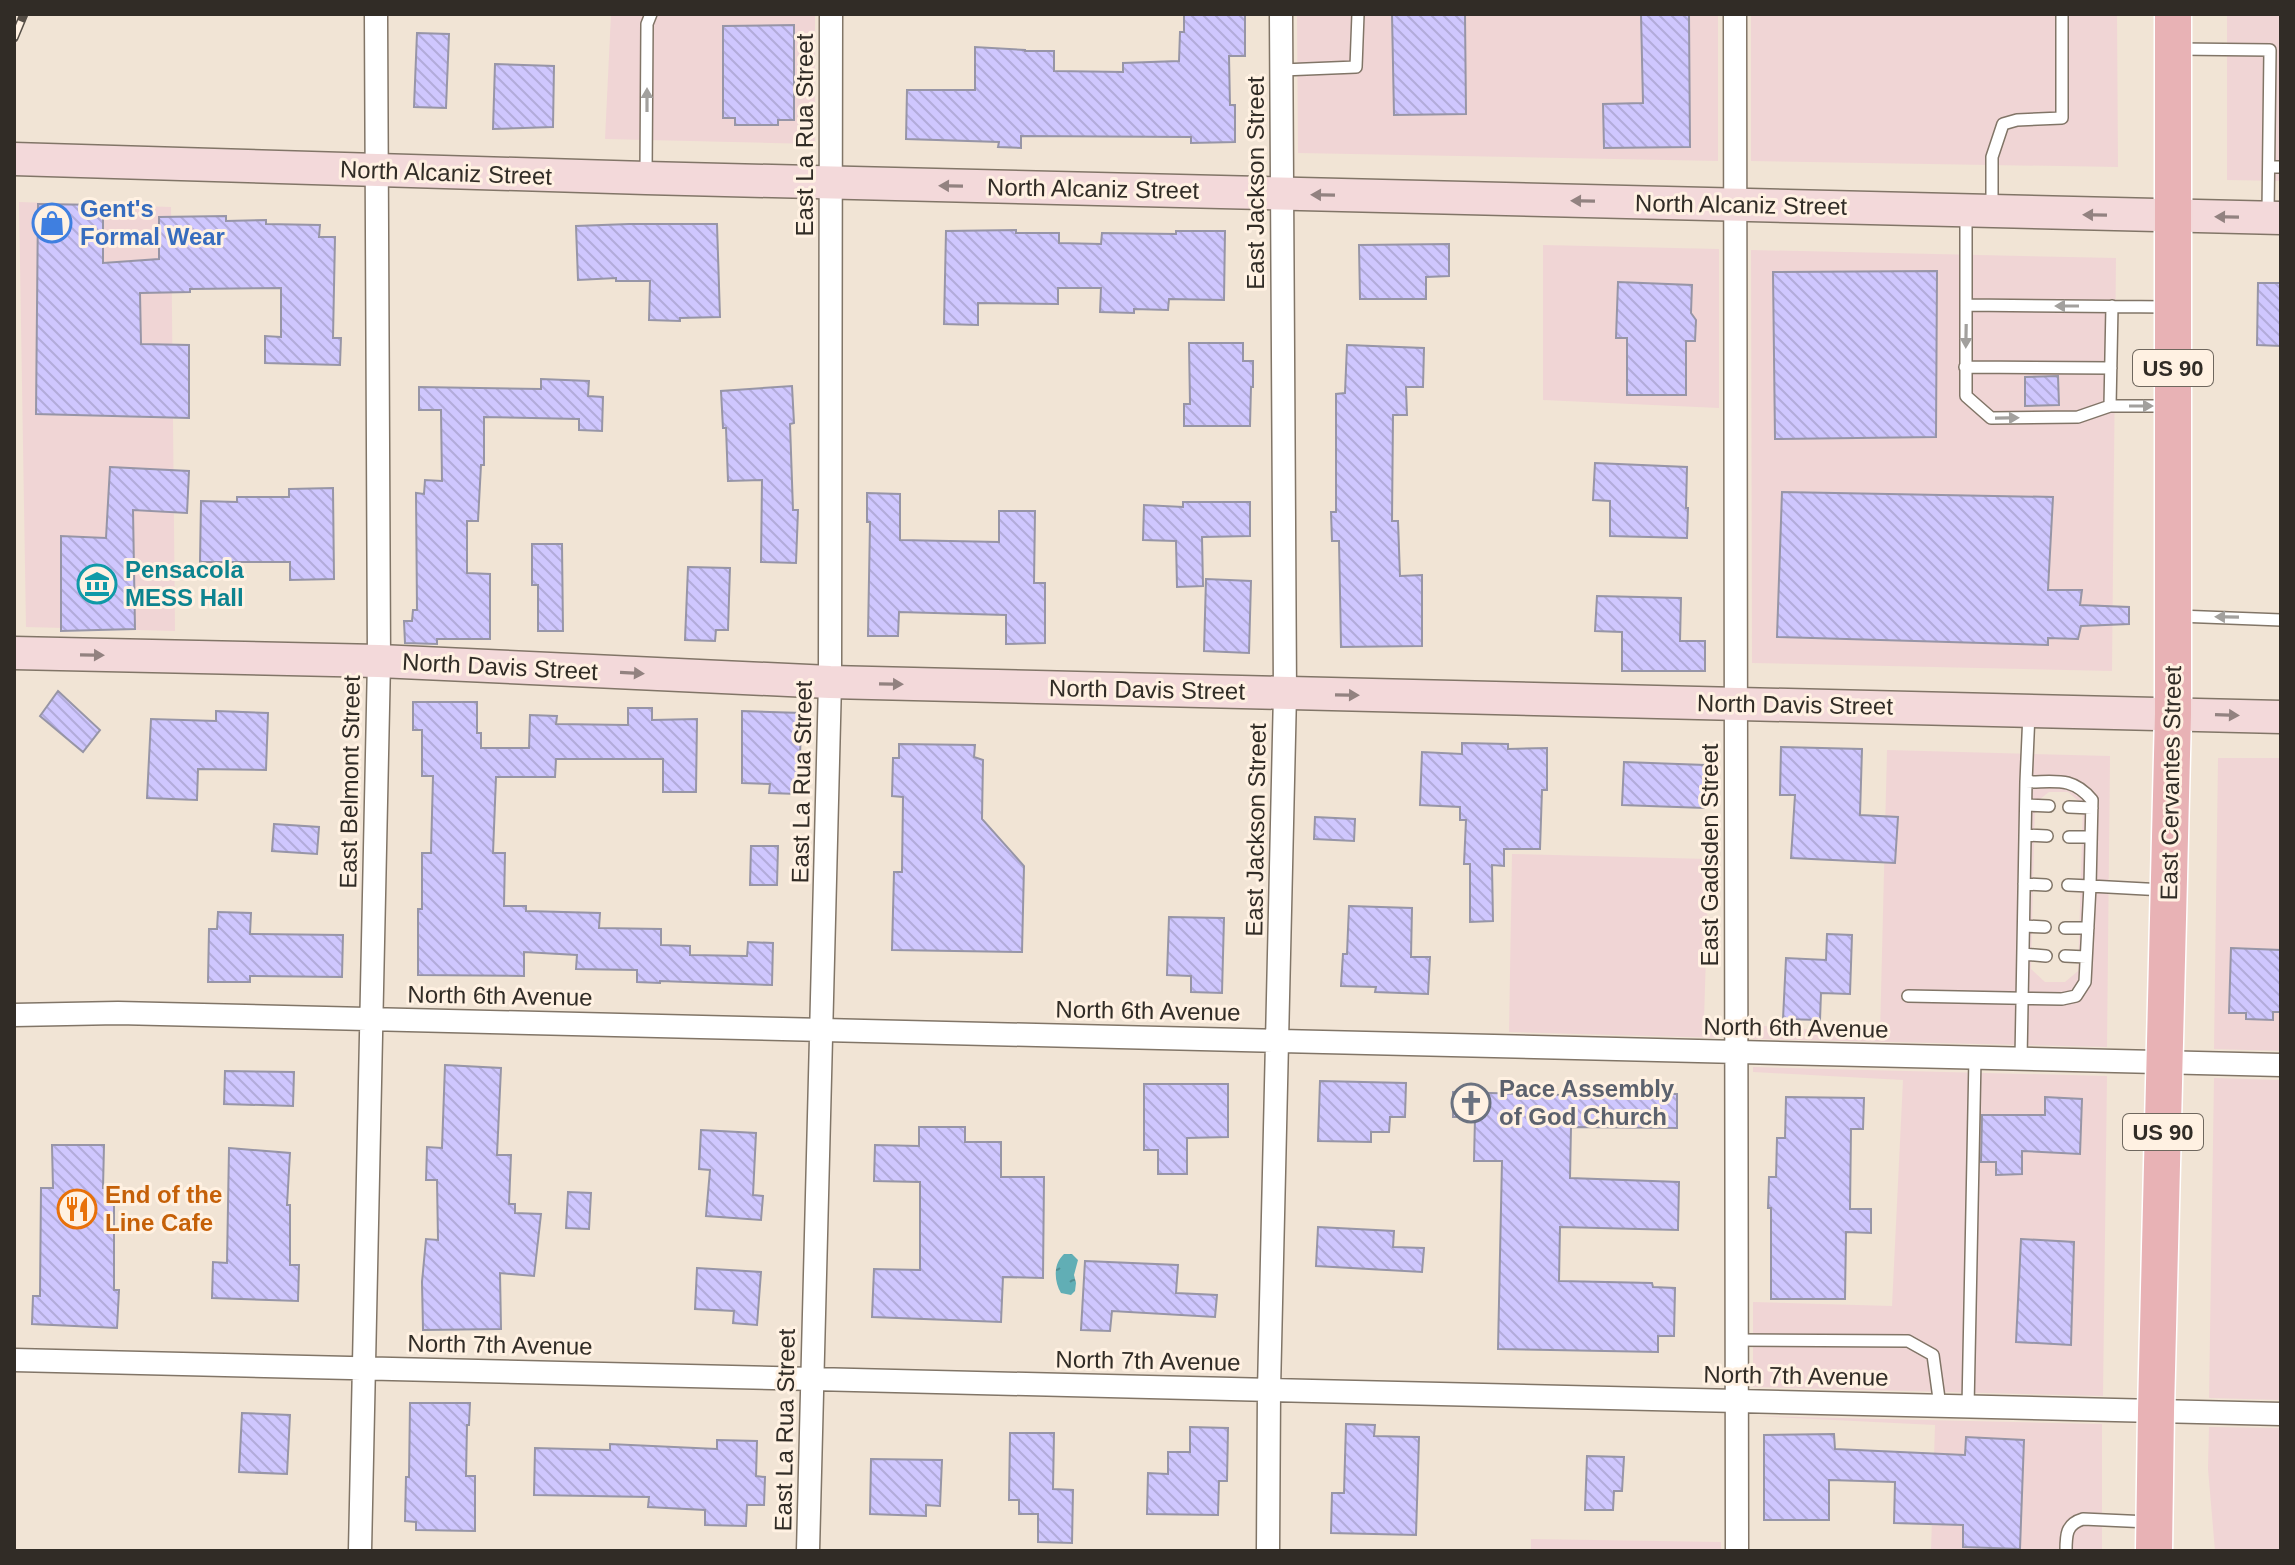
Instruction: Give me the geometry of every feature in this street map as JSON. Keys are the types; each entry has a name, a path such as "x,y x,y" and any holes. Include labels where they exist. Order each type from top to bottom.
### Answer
{"main road":[{"name":"East Cervantes Street","path":"2154,1537 2173,714 2174,32"},
{"name":"North Alcaniz Street","path":"14,159 831,183 2274,218"},
{"name":"North Davis Street","path":"14,653 379,661 830,682 2281,717"}],"street":[{"name":"East Belmont Street","path":"360,1551 379,661 376,14"},
{"name":"East La Rua Street","path":"808,1551 830,682 831,14"},
{"name":"East Jackson Street","path":"1268,1551 1285,693 1281,14"},
{"name":"East Gadsden Street","path":"1735,14 1737,1551"},
{"name":"North 6th Avenue","path":"14,1015 118,1013 2281,1065"},
{"name":"North 7th Avenue","path":"14,1360 2281,1414"}],"lane":[{"path":"646,178 647,24 651,14"},
{"path":"1282,70 1356,67 1358,14"},
{"path":"2062,14 2062,118 2017,120 2003,124 1997,137 1979,212 1966,305 1966,396 1991,418 2078,417 2110,406 2172,406"},
{"path":"2174,32 2270,50 2274,218"},
{"path":"1966,305 2173,307"},
{"path":"2110,406 2112,306"},
{"path":"1965,367 2111,368"},
{"path":"2173,616 2281,620"},
{"path":"2021,1059 2029,710"},
{"path":"1908,996 2062,999 2076,996 2085,982 2092,800 2081,787 2061,782 2026,782"},
{"path":"2026,805 2049,806"},
{"path":"2069,807 2092,808"},
{"path":"2025,835 2047,836"},
{"path":"2069,837 2091,837"},
{"path":"2024,884 2046,885"},
{"path":"2068,885 2169,890"},
{"path":"2024,926 2045,927"},
{"path":"2065,928 2088,928"},
{"path":"2023,954 2046,956"},
{"path":"2065,956 2086,957"},
{"path":"1968,1407 1975,1058"},
{"path":"1737,1340 1908,1341 1933,1355 1940,1406"},
{"path":"2066,1551 2069,1527 2083,1519 2154,1537"}],"shaded area":[{"path":"611,14 815,14 815,144 605,139"},
{"path":"1297,14 1718,14 1718,161 1298,153"},
{"path":"1751,14 2117,14 2118,167 1751,161"},
{"path":"2227,14 2281,14 2281,181 2227,180"},
{"path":"19,202 171,207 175,631 26,627"},
{"path":"1543,245 1719,249 1719,408 1543,400"},
{"path":"1751,250 2116,258 2112,671 1752,663"},
{"path":"1887,750 2110,756 2107,1047 1753,1039 1752,1025 1880,1035","holes":["2049,792 2068,792 2083,805 2078,971 2065,982 2045,982 2031,969 2035,803"]},
{"path":"2218,758 2281,758 2281,1051 2214,1049"},
{"path":"1512,854 1709,859 1704,1020 1720,1022 1720,1038 1509,1032"},
{"path":"1753,1067 2107,1076 2103,1396 1753,1387 1753,1302 1892,1306 1903,1080 1753,1072"},
{"path":"2214,1078 2281,1080 2281,1400 2209,1398"},
{"path":"1753,1416 2102,1424 2102,1551 1931,1551 1935,1425"},
{"path":"2209,1427 2281,1428 2281,1551 2215,1551 2208,1469"},
{"path":"1531,1539 1721,1542 1721,1551 1531,1551"}],"water":[{"path":"1064,1254 1072,1254 1078,1260 1074,1275 1075,1291 1071,1295 1061,1293 1056,1278 1056,1268"}],"building":[{"path":"1184,14 1245,14 1245,56 1229,56 1230,105 1235,105 1235,142 1191,143 1191,137 1021,136 1021,148 998,147 999,142 906,139 907,90 975,90 975,47 1054,51 1054,71 1123,72 1123,63 1179,61"},
{"path":"1392,14 1465,14 1466,114 1394,115"},
{"path":"1641,14 1689,14 1690,147 1604,148 1603,104 1643,103"},
{"path":"794,25 794,120 778,120 778,125 735,125 735,118 723,118 723,26"},
{"path":"417,33 449,34 446,108 414,107"},
{"path":"495,64 554,66 553,127 493,129"},
{"path":"38,204 103,205 103,263 159,259 159,217 226,216 226,221 266,220 266,224 320,225 319,237 335,237 333,338 341,338 340,365 265,363 265,336 281,337 281,288 140,293 141,344 189,345 189,418 36,414"},
{"path":"717,224 720,317 649,320 650,281 616,281 616,278 578,280 576,226"},
{"path":"1016,230 1016,233 1059,233 1059,243 1101,244 1102,233 1225,231 1224,300 1169,299 1168,310 1100,312 1101,288 1058,288 1058,304 978,303 978,325 944,324 946,231"},
{"path":"1449,244 1449,276 1426,277 1426,299 1360,299 1359,245"},
{"path":"1937,271 1936,437 1775,439 1773,272"},
{"path":"1618,282 1692,285 1691,313 1696,320 1695,341 1686,341 1686,395 1627,395 1627,338 1616,338"},
{"path":"2258,283 2281,283 2281,346 2257,345"},
{"path":"1189,343 1243,343 1243,361 1253,361 1250,426 1184,426 1184,404 1190,404"},
{"path":"1347,345 1424,348 1423,387 1406,387 1407,415 1393,415 1392,521 1398,521 1400,576 1422,575 1422,646 1341,647 1339,541 1332,541 1331,512 1336,512 1336,394 1345,393"},
{"path":"2058,376 2059,405 2025,406 2025,377"},
{"path":"541,379 589,381 588,396 603,397 602,431 579,430 579,419 484,417 484,465 481,465 478,521 467,521 467,573 490,574 490,639 437,639 437,644 405,643 404,621 412,621 413,610 417,610 416,493 424,494 425,480 442,481 441,410 419,410 419,387 541,389"},
{"path":"792,386 793,510 798,510 796,563 761,562 762,480 728,481 721,391"},
{"path":"1595,463 1687,467 1687,538 1610,536 1610,501 1593,500"},
{"name":"Pensacola MESS Hall","path":"110,467 189,471 187,513 133,510 135,629 61,631 61,536 106,538"},
{"path":"333,488 334,579 290,580 290,562 200,562 201,501 237,502 237,497 289,497 289,489"},
{"path":"1782,492 2053,497 2048,590 2082,590 2080,605 2129,607 2129,624 2081,626 2078,639 2048,638 2048,645 1777,637"},
{"path":"867,493 900,494 900,540 999,542 999,511 1035,511 1034,583 1045,583 1045,643 1006,644 1006,615 899,612 898,636 868,636 870,522 867,522"},
{"path":"1183,502 1250,502 1250,536 1202,537 1203,586 1177,587 1176,541 1143,540 1144,505 1183,507"},
{"path":"532,544 562,544 563,631 538,631 538,585 532,585"},
{"path":"688,567 730,568 728,630 716,630 715,641 685,640"},
{"path":"1206,579 1251,581 1249,653 1204,651"},
{"path":"1597,596 1681,598 1680,641 1705,641 1705,671 1622,671 1622,632 1595,631"},
{"path":"58,691 100,730 83,752 40,716"},
{"path":"413,702 477,702 477,733 481,733 481,748 529,748 530,715 557,716 556,724 628,725 628,708 652,708 652,720 697,719 696,792 663,792 663,759 556,759 555,777 496,777 493,853 505,853 504,906 526,906 526,911 600,913 599,928 661,929 661,945 690,946 690,955 747,956 748,942 773,943 772,985 637,982 637,970 576,969 577,955 524,952 524,976 418,975 422,853 431,853 433,776 422,776 422,730 413,730"},
{"path":"216,711 268,713 266,770 198,769 197,800 147,798 151,719 216,721"},
{"path":"742,711 802,713 798,794 769,793 770,784 742,783"},
{"path":"1462,743 1508,744 1508,749 1547,748 1547,790 1542,790 1540,849 1504,849 1504,866 1492,865 1493,921 1470,922 1470,864 1464,864 1466,820 1460,820 1460,807 1420,805 1422,752 1462,754"},
{"path":"899,744 975,745 974,757 983,760 982,819 1024,866 1022,952 892,950 894,872 902,872 903,797 892,796 893,758 899,758"},
{"path":"1781,747 1862,749 1860,815 1898,817 1895,863 1791,858 1795,795 1780,795"},
{"path":"1624,762 1705,765 1704,808 1622,805"},
{"path":"1315,817 1355,819 1354,841 1314,839"},
{"path":"274,824 319,827 317,854 272,851"},
{"path":"751,846 778,846 777,885 750,885"},
{"path":"1349,906 1412,908 1411,957 1430,957 1428,994 1375,992 1376,987 1341,986 1343,954 1347,954"},
{"path":"218,912 251,913 250,934 343,935 342,977 250,976 250,982 208,982 209,929 217,929"},
{"path":"1169,917 1224,918 1222,993 1191,992 1191,976 1167,975"},
{"path":"1827,934 1852,935 1850,994 1821,993 1820,1020 1783,1019 1786,958 1826,960"},
{"path":"2231,948 2281,950 2281,1012 2273,1012 2273,1020 2246,1019 2246,1013 2229,1013"},
{"path":"445,1065 501,1068 497,1155 511,1155 509,1204 515,1204 515,1213 541,1214 534,1276 500,1273 501,1329 423,1330 422,1282 426,1239 438,1240 437,1180 426,1180 427,1147 442,1148"},
{"path":"225,1071 294,1072 293,1106 224,1104"},
{"path":"1320,1081 1406,1083 1405,1117 1390,1117 1389,1132 1371,1132 1371,1142 1318,1141"},
{"path":"1144,1084 1228,1084 1228,1137 1187,1138 1187,1174 1158,1174 1158,1150 1144,1150"},
{"path":"1453,1092 1603,1096 1603,1093 1677,1094 1677,1128 1571,1127 1570,1178 1679,1182 1678,1230 1560,1227 1559,1281 1652,1283 1653,1287 1675,1288 1674,1336 1658,1336 1658,1352 1498,1349 1502,1161 1474,1161 1475,1117 1453,1117"},
{"path":"1786,1097 1864,1098 1863,1129 1851,1129 1850,1209 1871,1209 1871,1233 1846,1232 1845,1299 1771,1299 1769,1177 1776,1177 1777,1138 1785,1138"},
{"path":"2045,1097 2082,1099 2080,1154 2022,1151 2022,1174 1996,1175 1996,1162 1981,1162 1982,1115 2045,1115"},
{"path":"919,1127 965,1127 965,1142 1001,1142 1001,1177 1044,1177 1043,1278 1003,1277 1001,1322 872,1317 874,1269 920,1270 920,1182 874,1181 875,1145 919,1146"},
{"path":"701,1130 756,1133 753,1195 763,1196 761,1220 706,1216 710,1170 699,1169"},
{"path":"52,1145 104,1145 103,1188 114,1188 114,1290 119,1290 117,1328 32,1324 33,1296 40,1296 41,1188 53,1188"},
{"path":"229,1148 290,1153 287,1205 290,1205 290,1265 299,1265 298,1301 212,1298 213,1262 227,1263"},
{"path":"568,1192 591,1193 589,1229 566,1228"},
{"path":"1318,1227 1394,1231 1393,1247 1424,1248 1422,1272 1316,1266"},
{"path":"2021,1239 2074,1242 2071,1345 2016,1342"},
{"path":"1085,1261 1178,1265 1176,1293 1217,1295 1215,1317 1112,1311 1110,1331 1081,1330"},
{"path":"697,1268 761,1272 757,1325 733,1323 734,1311 695,1309"},
{"path":"410,1403 470,1403 466,1476 475,1476 475,1531 416,1530 416,1522 405,1521"},
{"path":"242,1413 290,1415 287,1474 239,1472"},
{"path":"1346,1424 1375,1425 1374,1436 1419,1437 1416,1535 1331,1533 1332,1493 1344,1493"},
{"path":"1190,1427 1228,1428 1227,1481 1219,1481 1218,1515 1147,1514 1148,1473 1168,1474 1168,1452 1190,1452"},
{"path":"1010,1433 1054,1433 1053,1489 1073,1490 1072,1543 1038,1542 1038,1514 1019,1514 1019,1500 1009,1500"},
{"path":"1834,1434 1835,1449 1965,1455 1966,1437 2024,1440 2020,1549 1963,1547 1963,1525 1894,1523 1895,1482 1829,1480 1829,1520 1764,1520 1764,1435"},
{"path":"717,1440 757,1441 756,1476 765,1477 764,1505 747,1505 746,1526 705,1525 705,1510 648,1507 649,1497 534,1495 535,1448 610,1450 610,1444 717,1449"},
{"path":"1587,1456 1624,1457 1622,1491 1614,1491 1613,1510 1585,1510"},
{"path":"871,1459 942,1460 940,1506 926,1505 926,1516 870,1514"}],"railway":[{"path":"14,38 24,14"}],"place":[{"name":"Gent's Formal Wear","path":"52,223"},
{"name":"Pensacola MESS Hall","path":"97,584"},
{"name":"Pace Assembly of God Church","path":"1471,1103"},
{"name":"End of the Line Cafe","path":"77,1209"}]}
